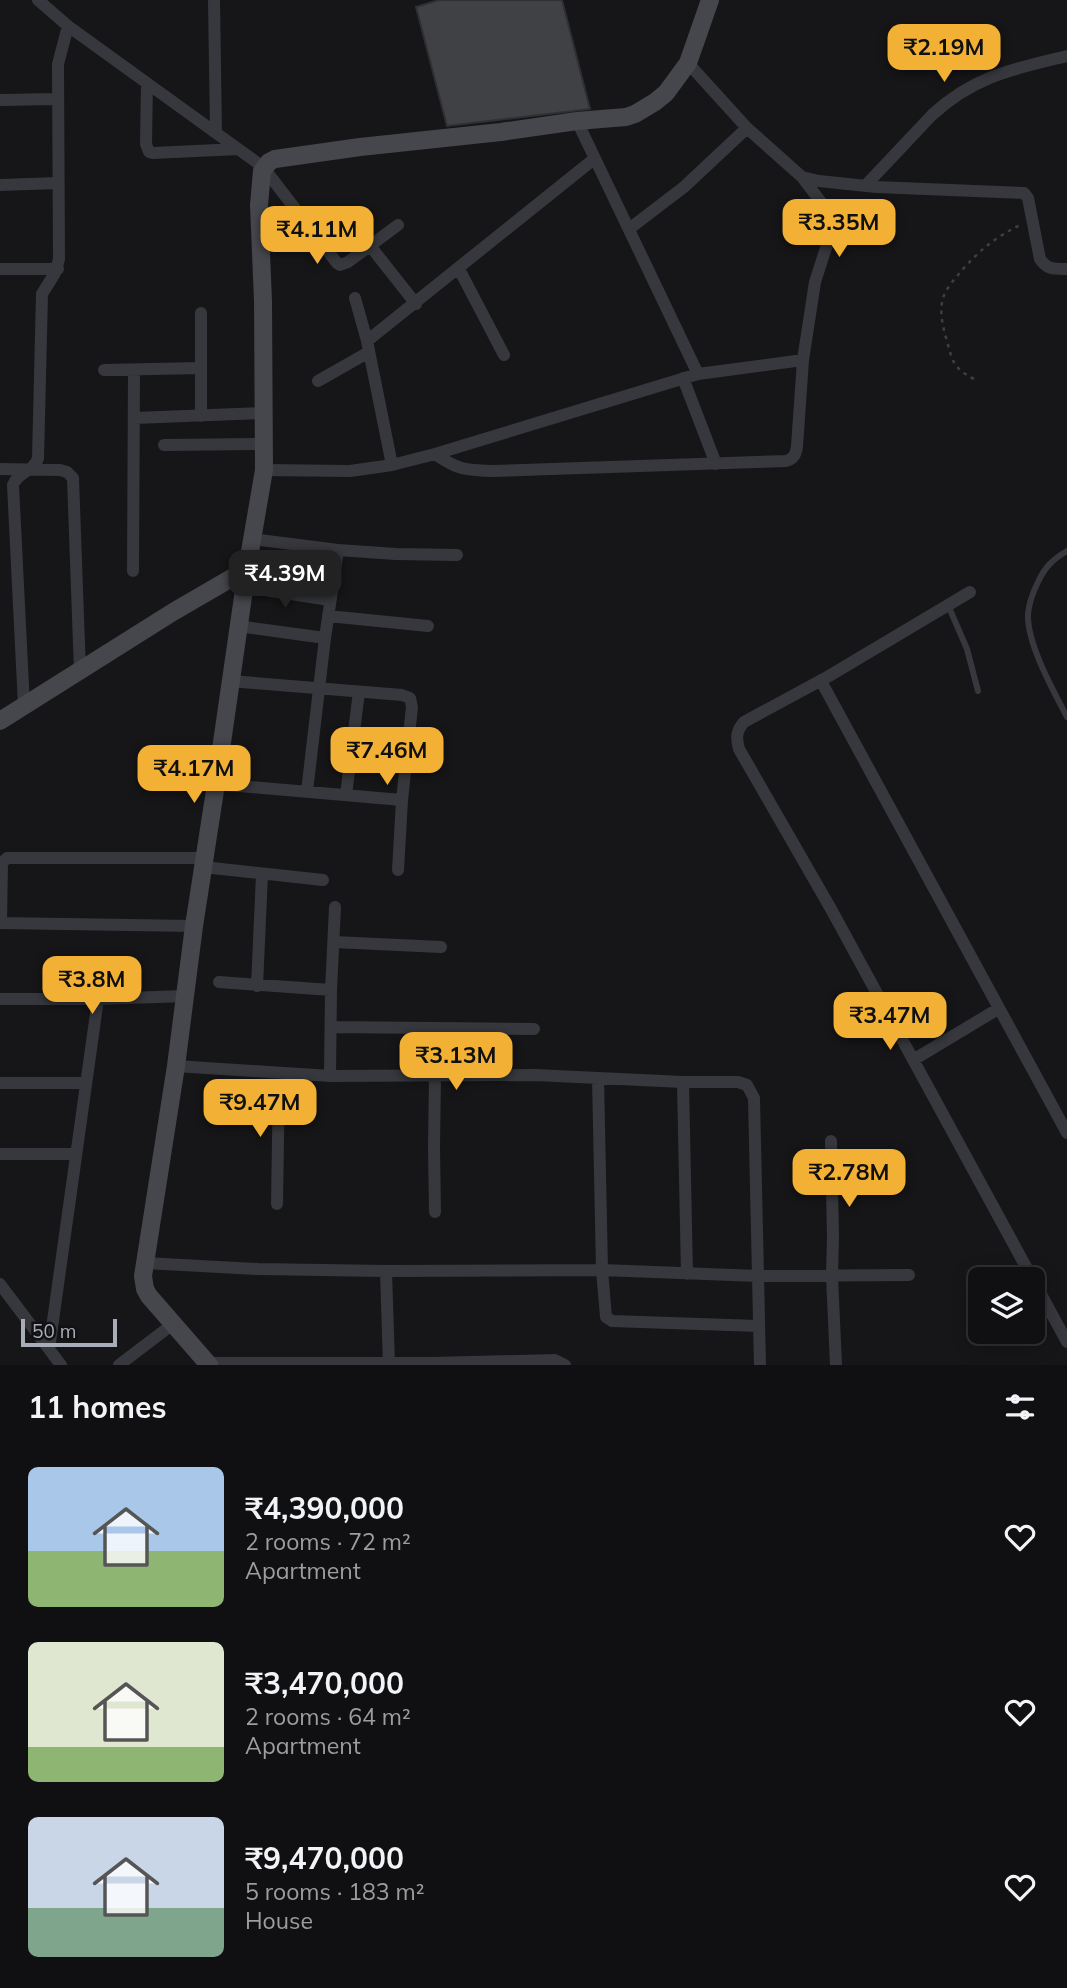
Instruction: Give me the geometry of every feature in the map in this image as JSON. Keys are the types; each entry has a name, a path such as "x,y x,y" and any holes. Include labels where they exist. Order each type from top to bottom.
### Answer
{"street":[{"path":"37,0 68,26 263,167 337,263 344,264 398,225"},
{"path":"214,0 216,133"},
{"path":"565,1365 555,1360 434,1364 208,1364 145,1289 145,1264 176,1066 194,926 264,470 264,301 260,179 263,167 275,159 626,117 645,109 666,93 688,63 710,0"},
{"path":"24,706 13,485 17,477 33,468 38,458 42,294 58,269 59,259 57,99 59,55 68,26"},
{"path":"865,186 932,115 976,83 1000,72 1067,56"},
{"path":"435,454 453,467 493,471 786,461 794,456 803,360 815,282 834,223 802,177 747,128 688,63"},
{"path":"147,83 146,144 149,152 239,149"},
{"path":"0,100 57,99"},
{"path":"577,121 698,374"},
{"path":"629,229 684,187 747,128"},
{"path":"318,381 368,347 496,237 594,159"},
{"path":"802,177 865,186 1022,192 1027,194 1042,264 1049,268 1067,269"},
{"path":"0,185 58,183"},
{"path":"371,247 416,304"},
{"path":"0,269 58,269"},
{"path":"459,270 504,355"},
{"path":"355,298 392,465"},
{"path":"201,313 201,416"},
{"path":"264,470 350,471 392,465 698,374 803,360"},
{"path":"104,370 201,368"},
{"path":"133,571 134,370"},
{"path":"683,378 716,464"},
{"path":"134,418 265,413"},
{"path":"164,445 265,444"},
{"path":"0,469 33,468 67,472 74,478 80,672"},
{"path":"252,540 338,550 457,555"},
{"path":"307,791 338,550"},
{"path":"0,721 173,612 247,569"},
{"path":"244,587 330,600"},
{"path":"970,592 821,681 744,722 739,728 737,741 1067,1342"},
{"path":"328,616 428,626"},
{"path":"238,626 325,638"},
{"path":"230,681 402,695 410,698 412,702 398,870"},
{"path":"821,681 1067,1133"},
{"path":"346,795 359,692"},
{"path":"216,784 402,800"},
{"path":"194,926 1,923 2,863 7,858 204,862 262,874 323,880"},
{"path":"257,986 262,874"},
{"path":"330,1076 335,907"},
{"path":"334,942 441,947"},
{"path":"219,982 331,990"},
{"path":"0,999 185,996"},
{"path":"50,1349 98,999"},
{"path":"913,1060 998,1009"},
{"path":"331,1027 534,1029"},
{"path":"176,1066 330,1076 534,1075 738,1082 747,1085 754,1098 760,1365"},
{"path":"276,1204 279,1074"},
{"path":"435,1076 435,1212"},
{"path":"598,1078 602,1270 606,1317 612,1321 758,1326"},
{"path":"683,1082 687,1274"},
{"path":"0,1083 86,1083"},
{"path":"831,1141 836,1365"},
{"path":"0,1154 76,1154"},
{"path":"145,1264 386,1271 602,1270 758,1276 909,1275"},
{"path":"386,1271 389,1364"},
{"path":"0,1284 61,1365"},
{"path":"118,1365 173,1324"}],"lane":[{"path":"1067,551 1054,558 1044,570 1030,601 1028,614 1029,629 1046,677 1067,716"},
{"path":"948,605 967,649 978,691"}],"path":[{"path":"974,379 953,363 941,313 944,295 975,255 995,238 1031,219"}],"building":[{"path":"439,0 562,0 590,109 447,126 416,7"}]}
